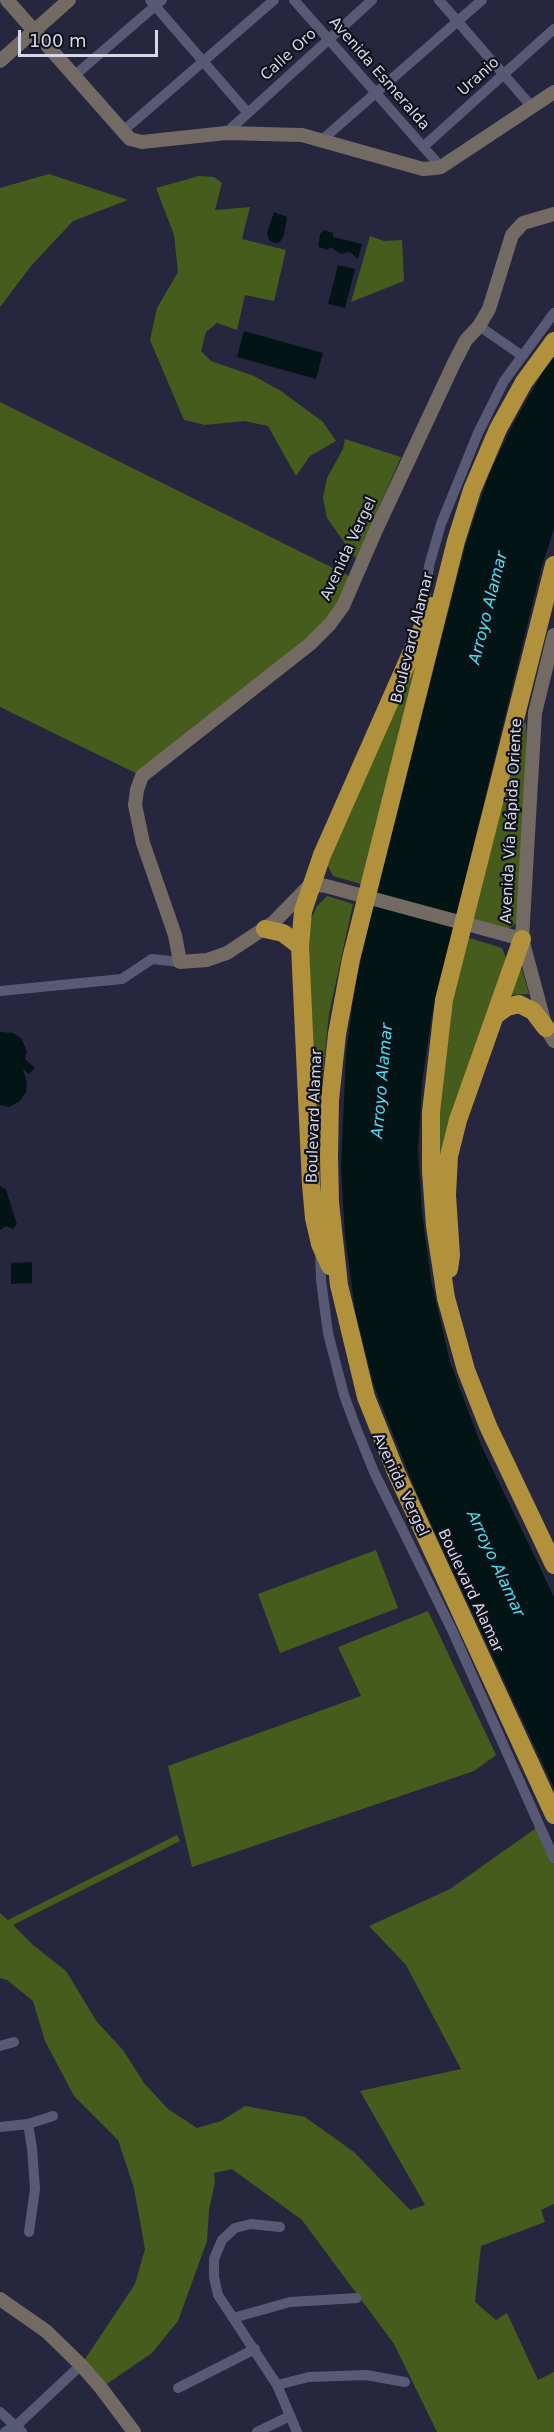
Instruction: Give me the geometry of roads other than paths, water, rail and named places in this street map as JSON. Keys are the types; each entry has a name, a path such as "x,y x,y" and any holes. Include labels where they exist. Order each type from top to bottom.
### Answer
{"highway":[{"name":"Boulevard Alamar","path":"554,341 524,382 498,429 472,490 446,578 360,917 337,1034 330,1100 329,1157 330,1203 339,1285 366,1397 396,1472 554,1815"},
{"path":"554,565 457,947 442,1018 430,1112 435,1226 446,1298 466,1370 488,1426 554,1565"},
{"path":"339,1285 320,1244 314,1218 300,946 303,911 319,885 422,626 446,578"},
{"path":"265,929 283,933 300,946"},
{"path":"446,1298 451,1255 447,1195 449,1156 458,1120 496,1015 515,936"},
{"path":"496,1015 507,1007 519,1004 533,1011 550,1035"}],"street":[{"path":"7,0 127,135 149,142 226,132 287,134 323,139 423,169 441,167 554,92"},
{"path":"0,60 69,0"},
{"path":"127,135 203,62 274,0"},
{"name":"Avenida Esmeralda","path":"294,0 441,167"},
{"name":"Calle Oro","path":"226,132 372,0"},
{"path":"439,0 532,106"},
{"path":"323,139 482,0"},
{"path":"74,76 156,2 203,62 247,112"},
{"name":"Uranio","path":"423,147 554,29"},
{"name":"Avenida Vergel","path":"180,962 175,935 138,823 136,798 142,776 310,645 330,624 343,606 455,361 466,340 479,326 489,309 509,242 523,222 554,214"},
{"path":"422,626 429,566 441,524 478,433 504,381 554,313"},
{"path":"479,326 521,355"},
{"name":"Avenida Vía Rápida Oriente","path":"550,1035 515,936 535,713 554,635"},
{"path":"0,992 122,979 152,959 180,962 207,960 227,953 265,929 295,902 319,885 515,936"},
{"name":"Avenida Vergel","path":"320,1244 321,1280 328,1333 335,1365 355,1425 374,1472 452,1630 554,1857"},
{"path":"0,2046 14,2042"},
{"path":"0,2127 28,2124 52,2116"},
{"path":"28,2124 35,2189 29,2232"},
{"path":"280,2227 251,2224 236,2228 222,2240 214,2259 214,2277 218,2295 277,2385 297,2432"},
{"path":"233,2318 290,2301 357,2298"},
{"path":"0,2299 46,2331 81,2365 134,2432"},
{"path":"178,2388 255,2349"},
{"path":"5,2432 19,2429 81,2365"},
{"path":"277,2385 309,2377 366,2375 405,2382"},
{"path":"0,2412 19,2429"},
{"path":"257,2432 290,2416"}],"water":[{"path":"274,212 287,217 284,235 280,242 275,243 269,240 267,233"},
{"path":"324,230 333,233 333,237 362,244 358,259 350,252 341,254 330,247 328,250 318,247 320,234"},
{"path":"338,265 355,269 345,308 328,304"},
{"path":"244,331 323,353 316,379 237,357"},
{"name":"Arroyo Alamar","path":"554,356 554,529 541,569 432,1014 422,1082 418,1151 422,1212 431,1280 450,1362 481,1445 554,1597 554,1788 414,1487 374,1386 355,1310 345,1235 341,1167 346,1054 355,987 466,543 489,474 512,426"},
{"path":"0,1032 13,1033 21,1038 27,1051 25,1059 35,1068 29,1074 23,1069 27,1084 26,1092 20,1101 9,1107 0,1105"},
{"path":"0,1186 6,1190 17,1224 13,1229 6,1226 0,1230"},
{"path":"32,1262 32,1283 11,1284 11,1263"}]}
